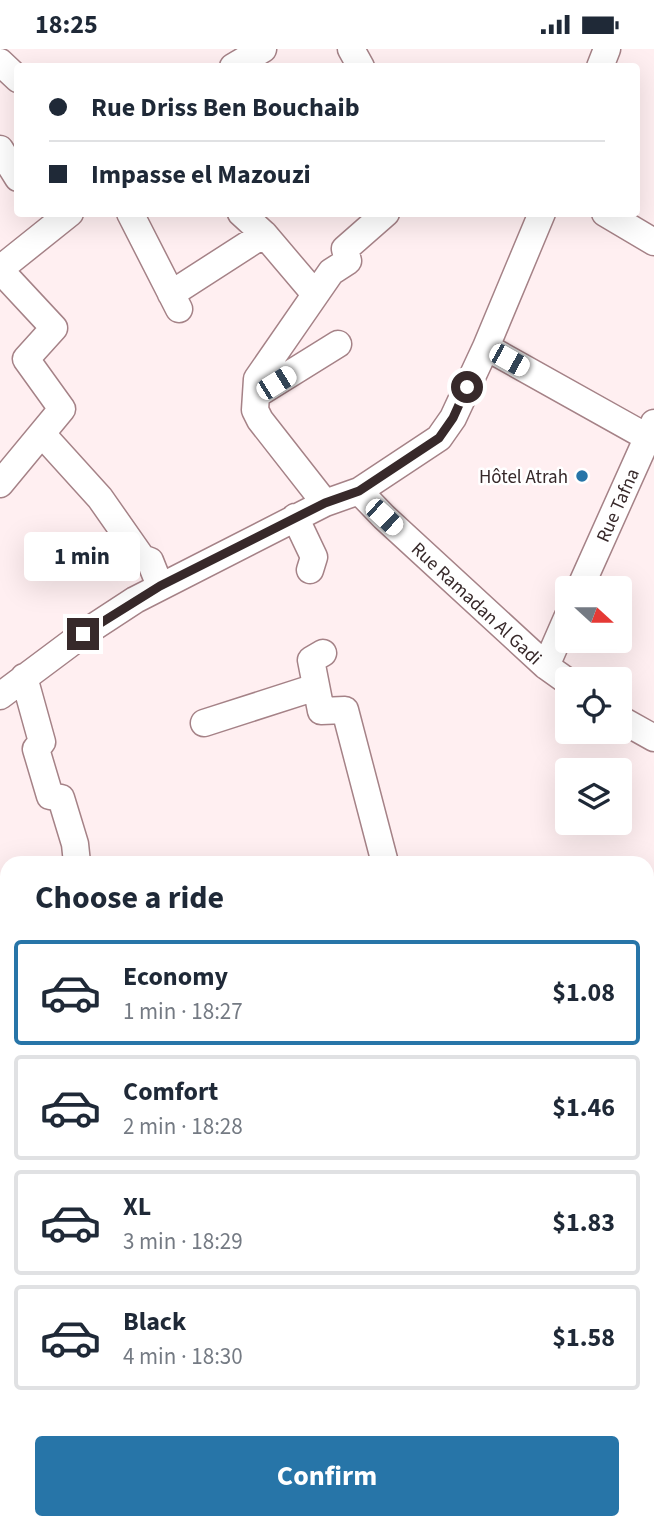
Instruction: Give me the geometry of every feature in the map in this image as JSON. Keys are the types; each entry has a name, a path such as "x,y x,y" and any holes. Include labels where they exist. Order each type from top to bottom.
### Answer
{"street":[{"path":"239,63 262,49"},
{"path":"0,62 14,75"},
{"path":"0,149 14,172"},
{"path":"0,484 62,409 26,359 54,328 3,264 60,217"},
{"path":"132,217 175,302 264,233"},
{"path":"246,217 264,233 315,294"},
{"path":"325,503 260,420 255,409 257,379 331,272 348,261 345,249 381,217"},
{"path":"0,696 94,627 160,586 295,517 359,491 439,438 453,418 486,347 540,217"},
{"path":"611,217 654,243"},
{"path":"256,395 338,344"},
{"path":"486,347 652,434"},
{"path":"42,434 100,498 142,558 150,561 160,586"},
{"name":"Rue Tafna","path":"586,576 652,434"},
{"name":"Rue Ramadan Al Gadi","path":"359,491 555,673"},
{"path":"295,517 314,557 310,570"},
{"path":"323,653 311,660 321,711 345,710 383,856"},
{"path":"24,677 42,742 36,749 50,796 61,798 76,856"},
{"path":"204,723 316,687"},
{"path":"632,726 654,738"}],"place":[{"name":"Hôtel Atrah","path":"582,476"}],"route":[{"path":"83,634 160,586 325,503 359,491 439,438 447,429 467,387"}]}
